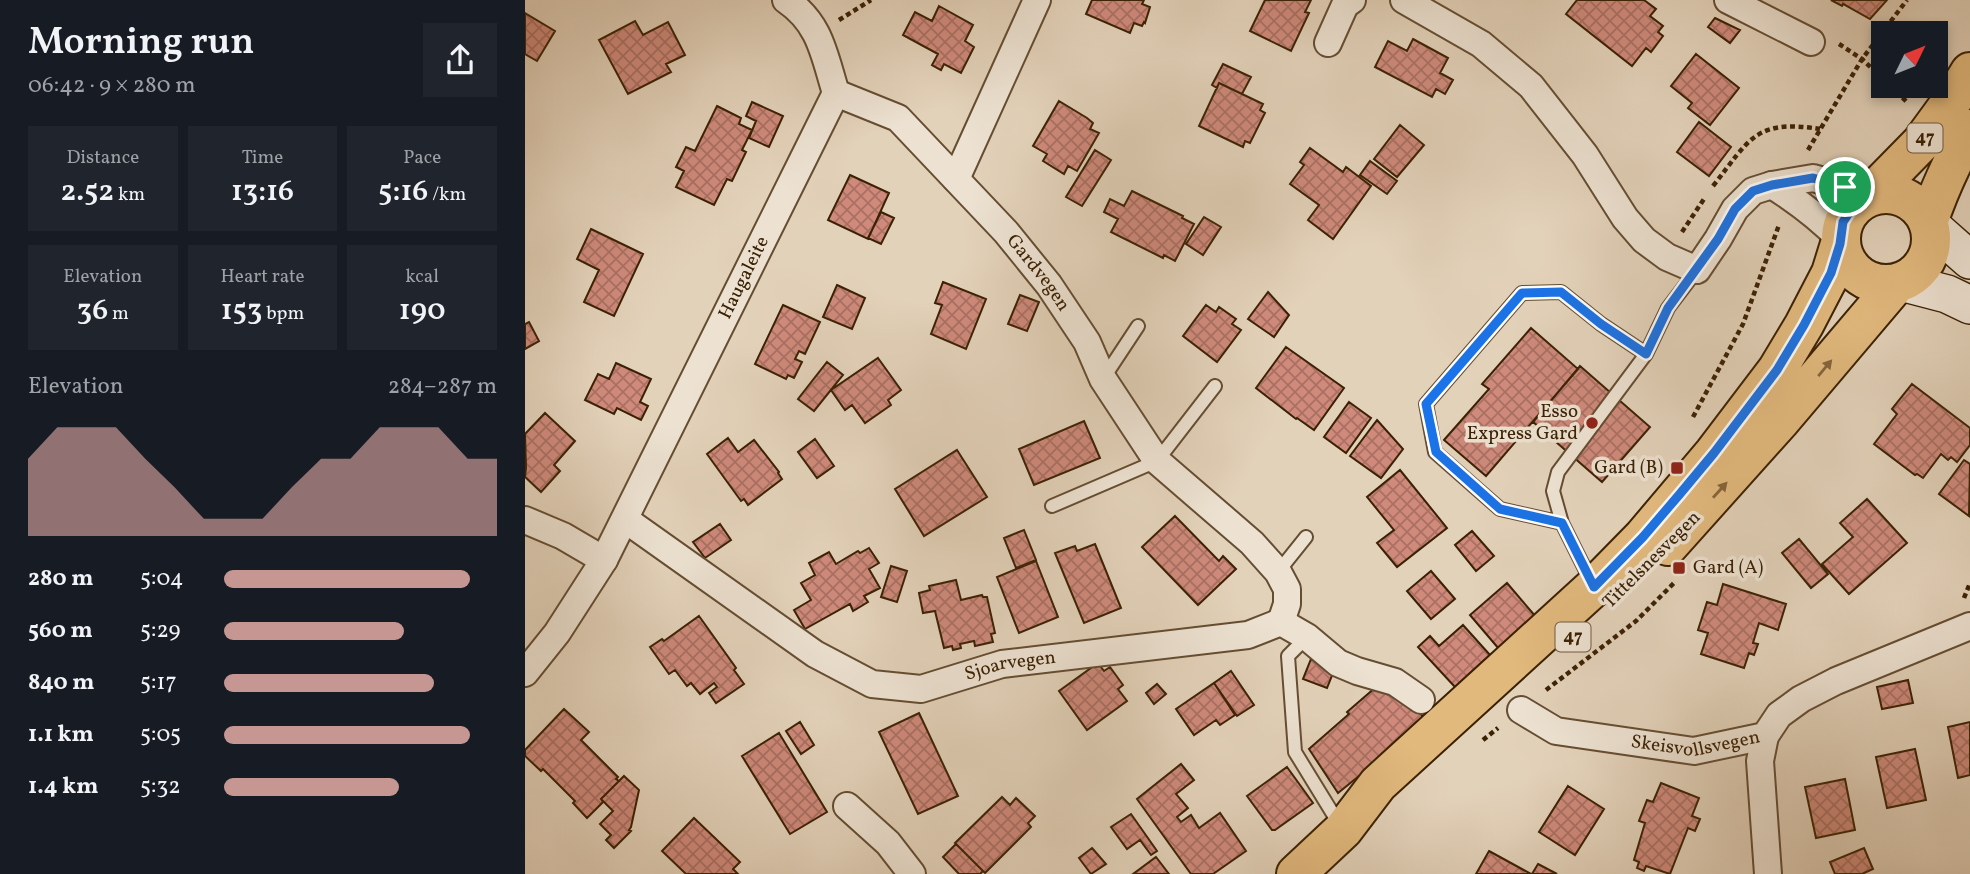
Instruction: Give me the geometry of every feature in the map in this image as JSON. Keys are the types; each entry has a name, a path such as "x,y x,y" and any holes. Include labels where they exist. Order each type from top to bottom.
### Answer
{"main road":[{"name":"47","path":"1840,241 1843,222 1852,208 1868,197 1921,143 1970,72"},
{"name":"47","path":"1899,283 1916,274 1927,259 1932,242 1929,223 1937,194 1970,130"},
{"path":"1868,197 1887,193 1905,197 1919,207 1929,223 1970,260"},
{"path":"1840,241 1844,259 1853,271 1866,280 1881,285 1899,283 1947,294 1970,305"},
{"name":"Tittelsnesvegen","path":"1296,874 1343,830 1378,784 1594,587 1643,537 1706,464 1777,370 1831,273 1840,241"},
{"name":"Tittelsnesvegen","path":"1343,830 1392,801 1641,575 1723,487 1899,283"}],"street":[{"path":"786,0 798,8 818,34 836,93"},
{"path":"956,180 1037,0"},
{"path":"1328,43 1345,5 1352,0"},
{"path":"1404,0 1481,44 1531,86 1585,155 1625,218 1644,240 1667,257 1697,270 1735,209 1753,191 1813,178 1868,197"},
{"path":"1728,0 1811,42"},
{"name":"Gardvegen","path":"836,93 898,118 1006,232 1049,285 1087,342 1103,379 1157,460 1252,543 1278,572 1287,589 1287,604 1280,622"},
{"name":"Haugaleite","path":"525,673 557,633 626,520 836,93"},
{"path":"1772,185 1816,215 1840,241"},
{"path":"525,520 563,536 604,560"},
{"name":"Sjoarvegen","path":"626,520 815,654 872,684 921,690 1002,664 1248,635 1280,622"},
{"path":"1280,622 1307,637 1338,663 1395,682 1421,700"},
{"name":"Skeisvollsvegen","path":"1521,710 1556,731 1694,751 1765,736 1779,715 1801,699 1836,681 1970,626"},
{"path":"1765,736 1760,761 1768,874"},
{"path":"847,806 888,843 912,874"}],"lane":[{"path":"1594,587 1562,523 1553,491 1558,472 1646,354 1668,308 1697,270"},
{"path":"1562,523 1500,509 1436,452 1426,404 1522,293 1561,292 1601,324 1646,354"},
{"path":"1103,379 1138,326"},
{"path":"1052,506 1157,460 1215,386"},
{"path":"1278,572 1306,537"},
{"path":"1307,637 1288,656 1295,752 1343,830"}],"path":[{"path":"818,34 871,0"},
{"path":"1803,160 1862,60 1907,0"},
{"path":"1811,42 1834,41 1871,68"},
{"path":"1903,98 1909,104"},
{"path":"1692,419 1742,324 1779,225"}],"building":[{"path":"1092,0 1144,0 1142,4 1150,7 1145,23 1142,26 1134,23 1130,33 1086,14"},
{"path":"1265,0 1311,0 1305,12 1309,13 1291,51 1250,31"},
{"path":"1577,0 1644,0 1656,9 1650,16 1663,26 1658,32 1663,36 1651,52 1646,48 1632,66 1566,14"},
{"path":"1831,0 1887,0 1870,19"},
{"path":"939,6 973,25 965,41 974,47 961,73 944,64 941,70 932,65 938,54 903,35 915,12 932,21"},
{"path":"525,13 555,31 537,61 525,54"},
{"path":"1715,18 1740,30 1730,43 1708,27"},
{"path":"635,21 643,35 668,22 685,55 666,64 671,72 628,94 599,40"},
{"path":"1413,39 1448,58 1440,73 1453,80 1445,94 1436,89 1432,97 1375,67 1388,41 1407,51"},
{"path":"1696,54 1739,88 1710,125 1688,108 1692,103 1671,86"},
{"path":"1223,64 1251,77 1242,94 1219,83 1217,88 1212,85"},
{"path":"1219,83 1263,104 1260,110 1265,113 1250,143 1245,141 1243,147 1199,126"},
{"path":"1059,101 1087,118 1093,123 1090,129 1099,133 1077,171 1068,166 1064,174 1043,161 1047,154 1033,146"},
{"path":"752,102 783,116 769,147 749,138 756,121 746,116"},
{"path":"717,106 741,118 739,124 752,130 742,150 746,152 732,181 727,179 714,205 676,187 684,171 676,167 686,147 695,151"},
{"path":"1699,122 1731,147 1709,176 1677,152"},
{"path":"1400,125 1424,145 1397,177 1374,159"},
{"path":"1310,148 1343,172 1346,167 1371,186 1333,239 1308,220 1319,205 1290,184 1304,165 1300,162"},
{"path":"1095,150 1111,160 1082,206 1066,197"},
{"path":"1370,161 1397,181 1387,194 1360,175"},
{"path":"850,175 889,193 868,239 828,220"},
{"path":"1132,191 1194,224 1175,261 1164,255 1163,258 1111,232 1118,219 1104,212 1110,199 1124,206"},
{"path":"881,212 894,218 881,244 868,238"},
{"path":"1204,217 1221,227 1203,255 1186,244"},
{"path":"591,229 643,254 614,316 584,302 599,270 577,259"},
{"path":"943,282 986,299 966,349 931,334 942,305 935,303"},
{"path":"837,285 865,298 852,329 823,317"},
{"path":"1268,292 1289,315 1274,337 1248,319"},
{"path":"1020,295 1039,302 1027,331 1008,324"},
{"path":"783,305 820,322 805,354 799,351 795,359 802,362 794,378 788,375 786,379 755,364"},
{"path":"1206,305 1216,312 1219,307 1236,319 1232,324 1241,330 1217,362 1183,336"},
{"path":"529,322 539,341 525,349 525,324"},
{"path":"1531,328 1578,369 1486,476 1444,440 1489,389 1482,384"},
{"path":"1286,347 1344,388 1314,430 1256,388"},
{"path":"878,358 901,390 888,400 891,405 865,423 852,405 845,410 831,390"},
{"path":"827,362 843,375 814,411 798,399"},
{"path":"616,363 651,379 640,402 648,406 641,420 617,408 614,414 585,400 598,374 609,379"},
{"path":"1580,366 1650,427 1602,482 1533,422"},
{"path":"1912,384 1970,428 1970,445 1957,462 1951,457 1948,460 1941,454 1923,478 1874,444 1897,414 1892,409"},
{"path":"1349,402 1371,418 1346,453 1324,437"},
{"path":"545,413 575,441 554,465 560,471 541,492 525,477 525,434"},
{"path":"1377,420 1403,449 1381,478 1350,456"},
{"path":"1084,421 1100,458 1034,485 1019,449"},
{"path":"728,438 738,452 754,440 782,479 748,505 744,499 741,501 707,454"},
{"path":"815,439 834,466 817,478 798,452"},
{"path":"957,450 987,497 924,536 895,489"},
{"path":"1964,460 1970,464 1969,516 1939,494"},
{"path":"1400,470 1447,528 1397,567 1377,543 1394,530 1367,497"},
{"path":"1867,499 1907,543 1849,594 1822,564 1853,537 1840,523"},
{"path":"1175,516 1219,561 1223,556 1236,569 1198,605 1142,547"},
{"path":"720,524 731,540 705,558 693,542"},
{"path":"1024,530 1036,560 1016,568 1004,538"},
{"path":"1472,531 1494,556 1476,571 1455,545"},
{"path":"1799,539 1828,574 1811,588 1782,553"},
{"path":"1095,544 1121,608 1084,623 1055,553 1075,546 1077,551"},
{"path":"869,548 879,563 869,569 880,588 864,596 868,602 853,611 850,604 805,629 794,610 811,600 801,583 815,575 809,563 829,552 836,564"},
{"path":"1036,561 1058,617 1019,633 997,577"},
{"path":"891,566 907,571 897,602 881,597"},
{"path":"1431,571 1455,599 1431,619 1407,591"},
{"path":"956,580 961,600 982,595 987,597 995,633 991,634 993,642 975,646 974,641 960,644 961,648 953,650 952,646 944,648 935,611 923,613 919,593 930,590 929,586"},
{"path":"1507,583 1536,617 1499,649 1470,615"},
{"path":"1723,584 1786,604 1778,630 1759,623 1753,643 1758,644 1754,655 1749,653 1744,668 1701,654 1708,633 1698,630 1707,602 1717,605"},
{"path":"699,616 736,668 734,670 744,684 716,703 709,693 717,687 714,683 700,694 691,683 687,686 675,670 669,674 650,647 662,639 664,641"},
{"path":"1463,625 1490,655 1455,687 1418,647 1430,636 1439,646"},
{"path":"1311,659 1335,668 1327,688 1303,679"},
{"path":"1098,663 1104,671 1110,667 1123,685 1118,689 1127,701 1087,730 1059,691"},
{"path":"1231,671 1254,705 1237,716 1214,683"},
{"path":"1908,680 1913,703 1882,709 1877,687"},
{"path":"1214,683 1235,715 1220,725 1216,720 1194,735 1176,709"},
{"path":"1157,684 1166,694 1154,704 1146,693"},
{"path":"1396,685 1427,721 1338,793 1309,749 1376,687"},
{"path":"564,709 589,732 581,740 619,781 587,818 573,803 575,801 543,769 541,771 525,756 525,750"},
{"path":"919,713 958,796 918,814 879,732"},
{"path":"800,722 814,745 801,754 786,731"},
{"path":"1970,722 1970,775 1958,778 1948,727"},
{"path":"779,733 827,812 790,834 742,756"},
{"path":"1915,749 1926,800 1887,808 1876,757"},
{"path":"1181,764 1194,780 1176,794 1188,808 1177,817 1181,822 1191,815 1199,828 1220,813 1246,851 1213,874 1191,874 1137,799"},
{"path":"1287,767 1313,803 1272,830 1247,796"},
{"path":"624,776 639,790 629,830 631,831 614,848 606,840 611,835 600,824 613,811 601,799"},
{"path":"1845,779 1855,830 1816,838 1805,787"},
{"path":"1661,783 1699,798 1692,816 1700,819 1695,831 1688,828 1670,874 1646,866 1644,871 1637,868 1639,862 1634,860 1645,823 1639,821 1647,800 1653,802"},
{"path":"1568,786 1604,809 1575,855 1539,832"},
{"path":"1002,797 1010,805 1016,798 1035,816 1028,823 1031,827 985,873 955,843"},
{"path":"1131,814 1157,851 1151,855 1140,840 1127,849 1111,827"},
{"path":"694,818 740,862 733,869 738,874 686,874 662,851"},
{"path":"956,844 983,871 980,874 959,874 943,857"},
{"path":"1092,848 1106,864 1091,874 1079,858"},
{"path":"1864,848 1873,869 1862,874 1835,874 1830,862"},
{"path":"1489,851 1531,874 1476,874"},
{"path":"1156,857 1169,874 1133,874"},
{"path":"1538,864 1557,874 1532,874"}],"place":[{"name":"Esso Express Gard","path":"1592,423"},
{"name":"Gard (B)","path":"1677,468"},
{"name":"Gard (A)","path":"1679,568"}],"route":[{"path":"1813,178 1845,187 1866,198 1852,208 1843,222 1840,244 1831,273 1777,370 1679,495 1594,587 1562,523 1500,509 1436,452 1426,404 1522,293 1561,292 1601,324 1646,354 1668,308 1718,239 1735,209 1753,191 1813,178"}]}
